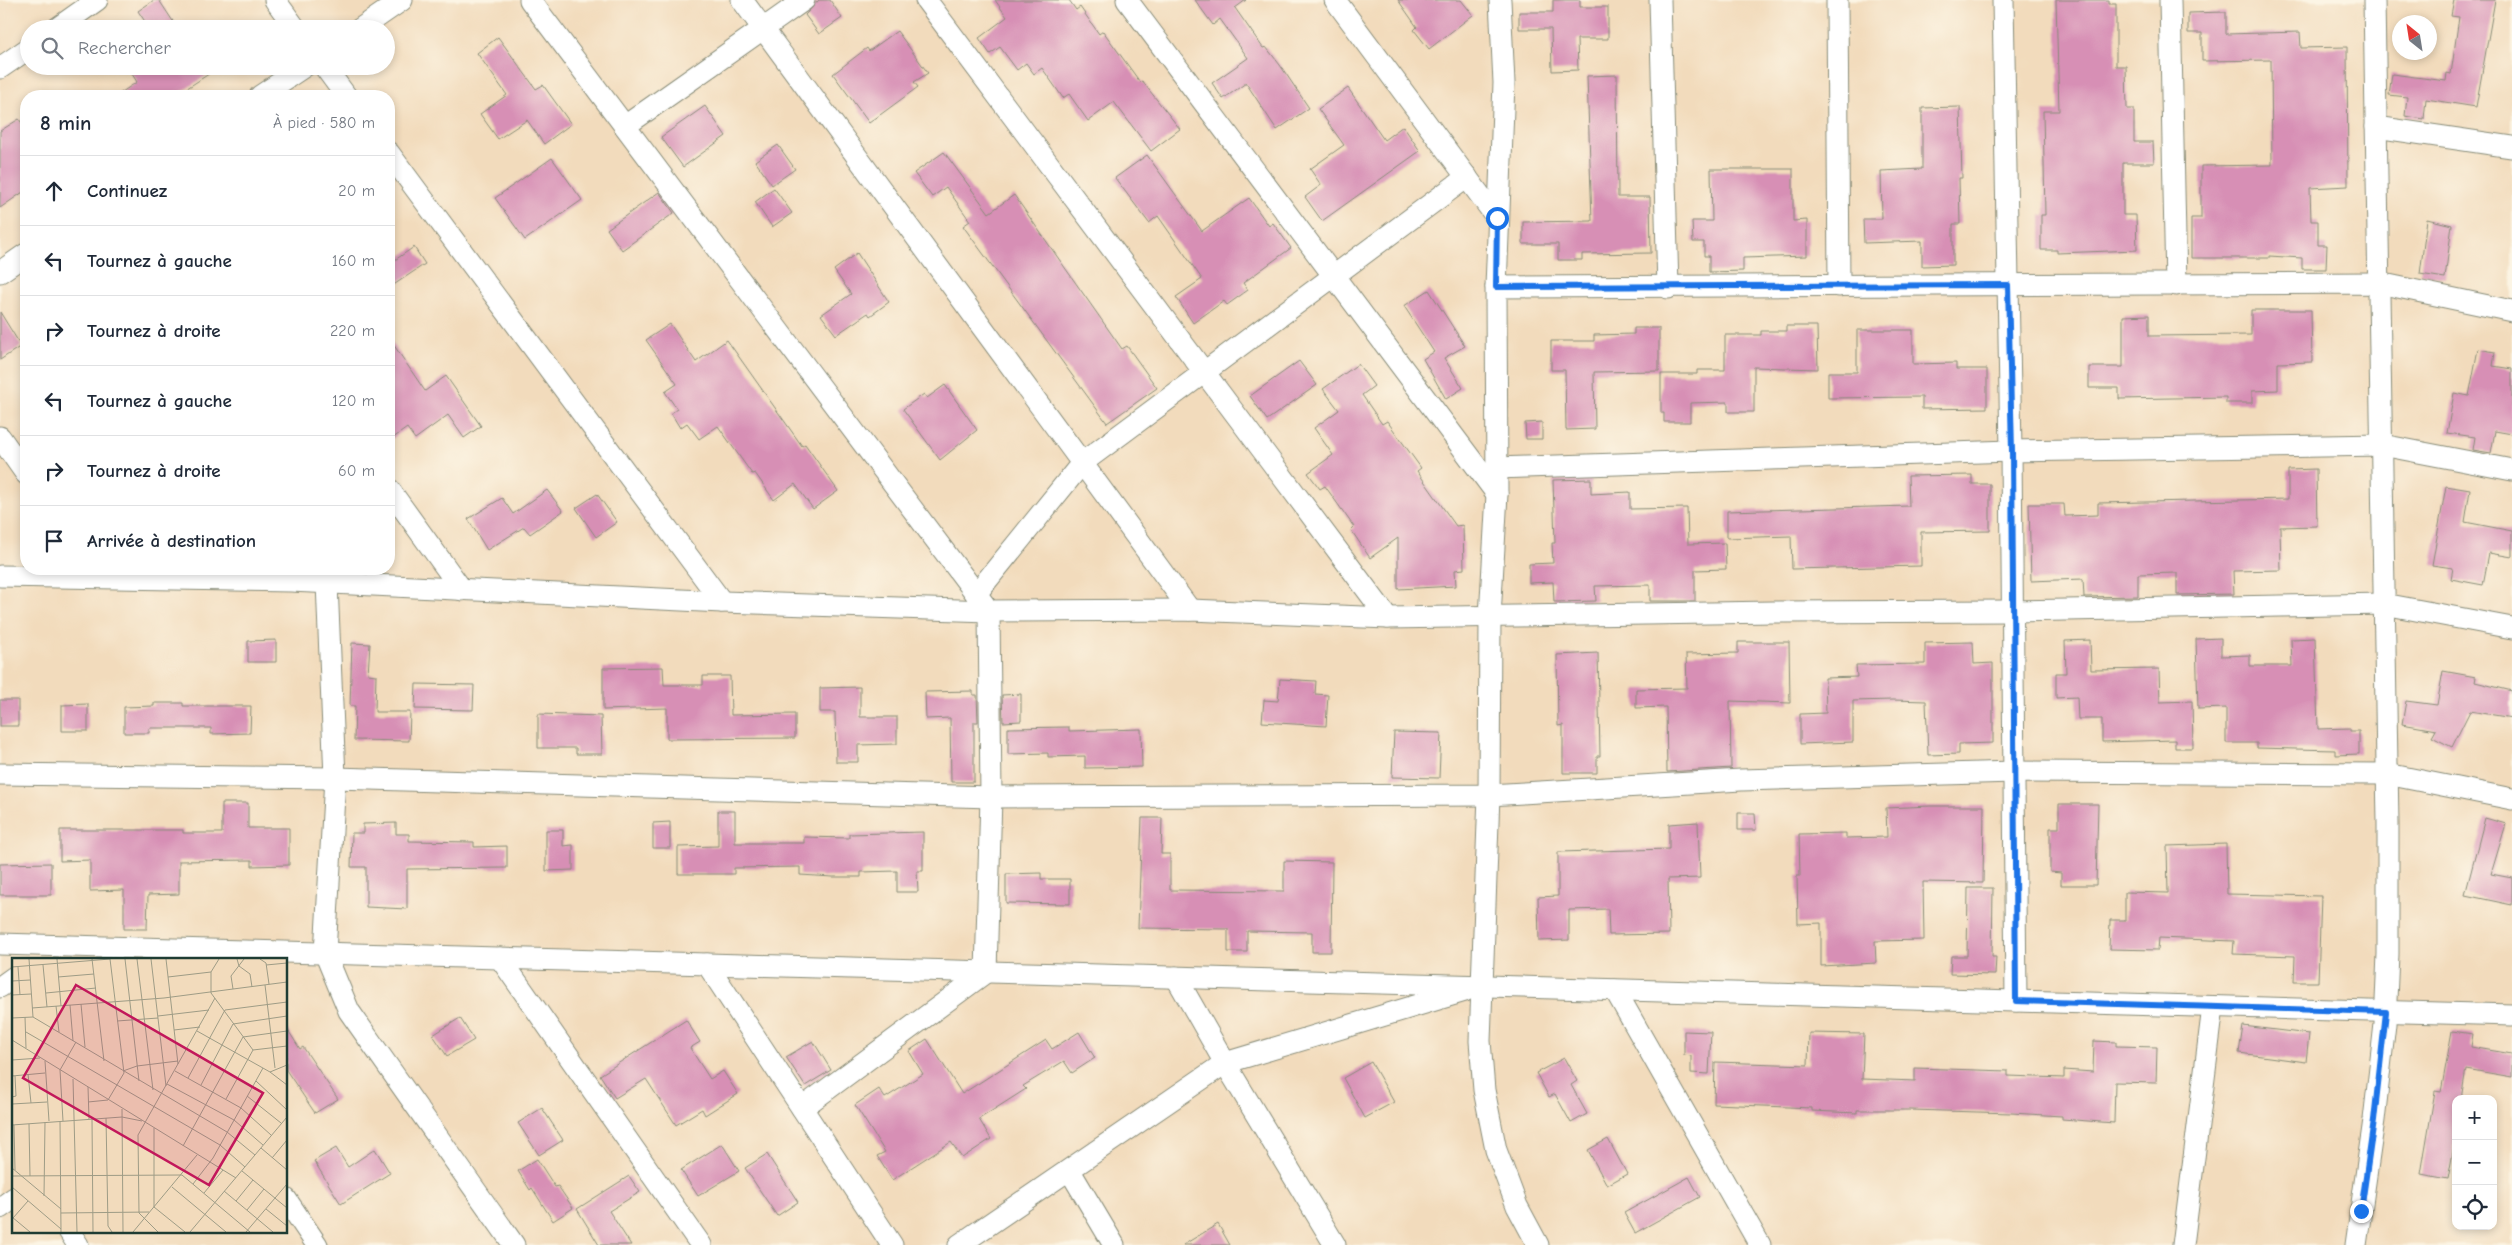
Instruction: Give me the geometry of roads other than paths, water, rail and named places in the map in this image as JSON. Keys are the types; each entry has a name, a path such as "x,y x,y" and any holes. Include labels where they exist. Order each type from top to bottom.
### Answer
{"street":[{"path":"69,20 97,0"},
{"path":"275,0 289,20"},
{"path":"373,20 402,0"},
{"path":"530,0 989,611 991,797 986,972"},
{"path":"742,0 1190,610"},
{"path":"625,126 804,0"},
{"path":"926,0 1388,618"},
{"path":"1127,0 1497,494"},
{"path":"1335,0 1497,218"},
{"path":"1500,0 1504,83 1497,218 1497,494 1490,617 1489,795 1480,1041 1483,1081 1496,1150 1517,1206 1538,1245"},
{"path":"1660,0 1668,288"},
{"path":"1837,0 1839,286"},
{"path":"2004,0 2012,451 2016,1001"},
{"path":"2170,0 2176,285"},
{"path":"2356,1245 2374,1120 2386,1012 2388,954 2387,774 2374,0"},
{"path":"0,68 20,54"},
{"path":"269,90 292,75"},
{"path":"331,75 342,90"},
{"path":"2376,126 2512,147"},
{"path":"395,161 722,602"},
{"path":"976,594 1082,463 1467,177"},
{"path":"0,272 20,258"},
{"path":"1496,287 1668,288 2379,283 2512,310"},
{"path":"0,437 20,465"},
{"path":"1497,468 2012,451 2382,445 2512,470"},
{"path":"395,497 462,590"},
{"path":"0,576 33,575"},
{"path":"287,575 327,583 722,602 989,611 1190,610 1388,618 1774,612 2013,611 2384,604 2512,628"},
{"path":"327,583 335,778 325,953 349,1011 514,1245"},
{"path":"0,774 335,778 991,797 1489,795 1742,780 2014,772 2387,774 2512,799"},
{"path":"0,944 58,945 124,953 325,953 2512,1015"},
{"path":"40,958 58,945"},
{"path":"500,958 700,1245"},
{"path":"707,964 892,1245"},
{"path":"802,1108 986,972"},
{"path":"1176,977 1225,1063 1335,1245"},
{"path":"0,987 12,978"},
{"path":"959,1245 1070,1171 1225,1063 1482,986"},
{"path":"1615,990 1760,1245"},
{"path":"2183,1245 2212,1007"},
{"path":"1070,1171 1114,1245"},
{"path":"0,1208 12,1199"},
{"path":"288,1202 317,1245"},
{"path":"70,1232 78,1245"}]}
